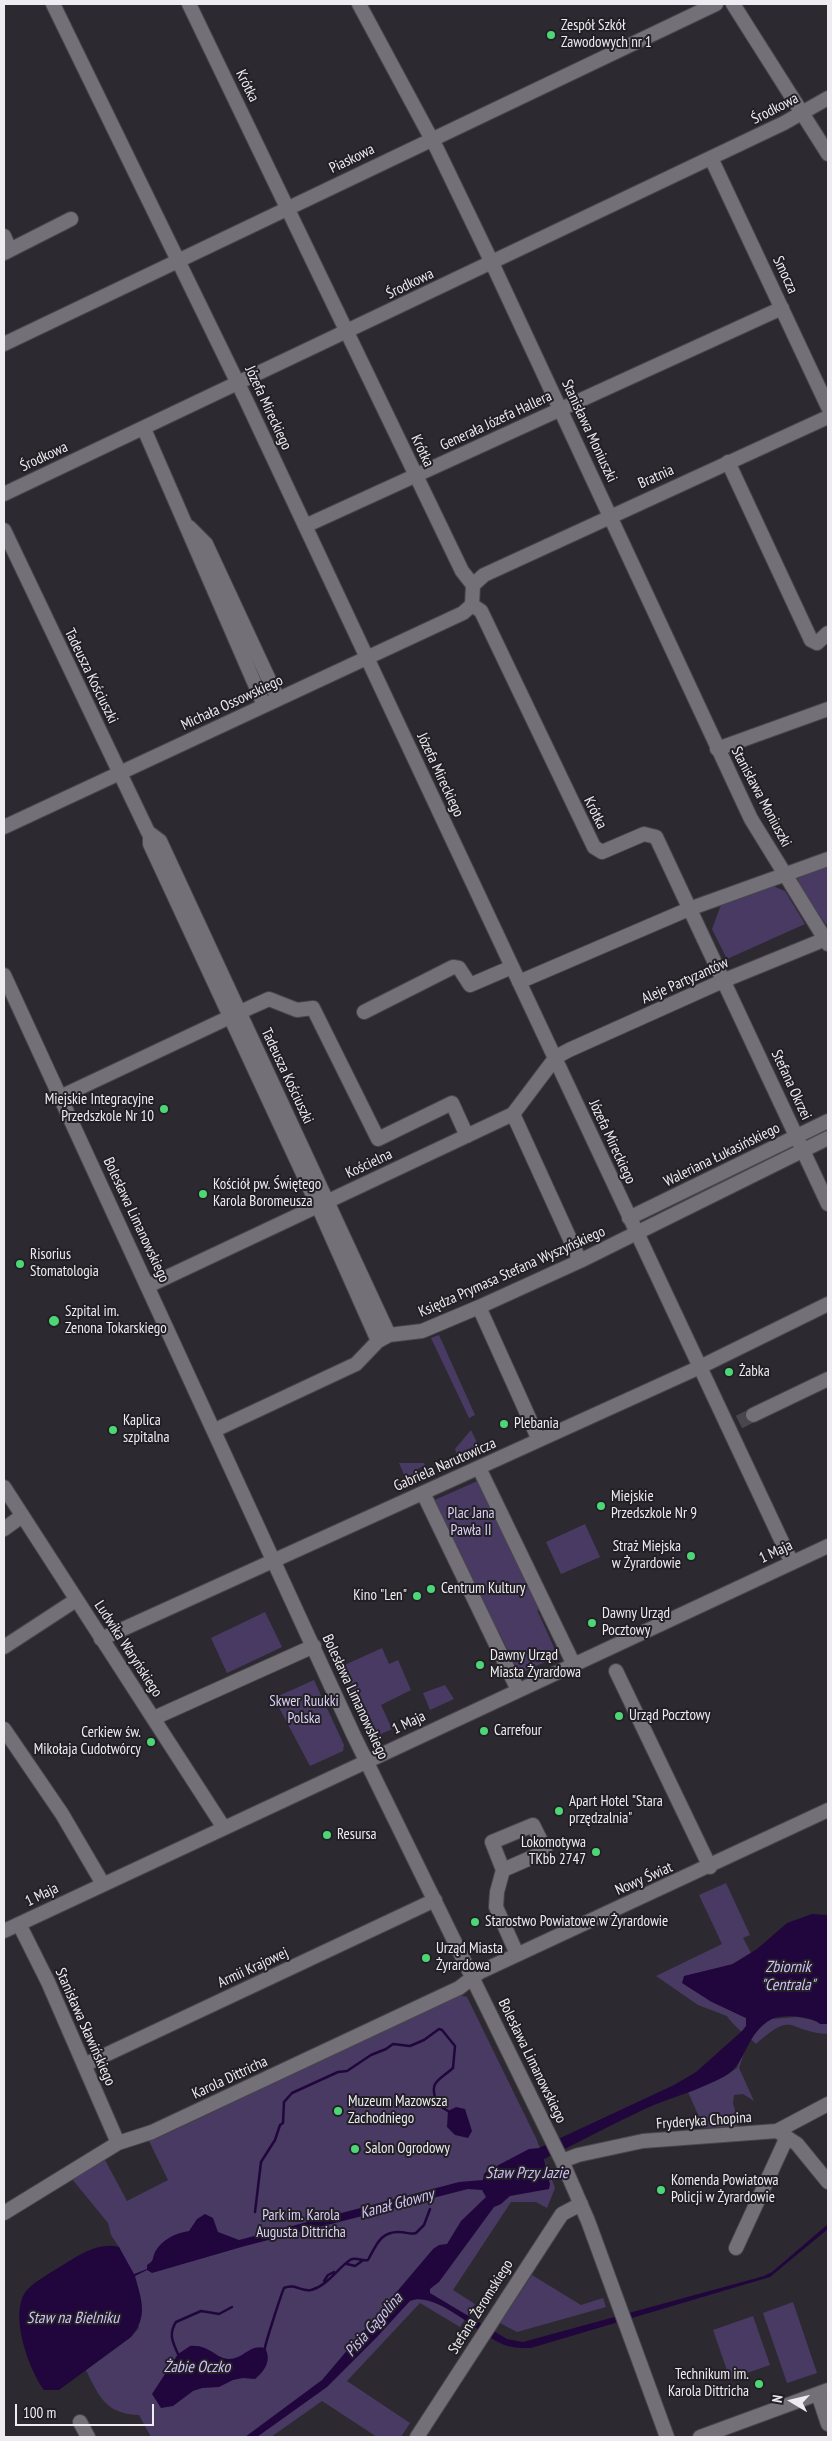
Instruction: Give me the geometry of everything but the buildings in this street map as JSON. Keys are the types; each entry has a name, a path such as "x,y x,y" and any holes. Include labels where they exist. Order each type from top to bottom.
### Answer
{"street":[{"name":"Józefa Mireckiego","path":"53,4 176,261 238,383 556,1058 629,1218 700,1366 734,1424 792,1563"},
{"name":"Krótka","path":"189,4 289,208 462,571 473,585"},
{"name":"Stanisława Moniuszki","path":"359,4 431,138 492,263 751,819 827,940"},
{"name":"Piaskowa","path":"4,344 431,138 716,4"},
{"path":"733,4 828,154"},
{"name":"Środkowa","path":"4,494 803,114 828,98"},
{"name":"Smocza","path":"711,158 828,407"},
{"path":"4,236 7,251 71,219"},
{"name":"Generała Józefa Hallera","path":"305,526 782,308"},
{"name":"Bratnia","path":"473,585 484,575 828,417"},
{"path":"144,429 264,706"},
{"path":"728,462 811,640 817,643 828,633"},
{"path":"182,519 206,544 278,699"},
{"name":"Tadeusza Kościuszki","path":"4,530 150,835 150,844 230,1018 323,1204 383,1338"},
{"path":"472,605 473,585"},
{"name":"Krótka","path":"472,605 480,611 594,847 602,852 644,834 656,837 689,908"},
{"name":"Michała Ossowskiego","path":"4,827 463,613 472,605"},
{"path":"717,749 828,709"},
{"path":"519,982 689,908 828,859"},
{"name":"Stefana Okrzei","path":"689,908 725,980 828,1204"},
{"name":"Aleje Partyzantów","path":"556,1058 725,980 827,940"},
{"path":"364,1012 450,968 459,968 470,985 512,967"},
{"name":"Bolesława Limanowskiego","path":"4,975 366,1761 552,2138 581,2204 667,2437"},
{"path":"60,1097 269,999 297,1010 313,1008 378,1138 452,1103 468,1136"},
{"name":"Kościelna","path":"148,1286 514,1114 556,1058"},
{"path":"514,1114 580,1261"},
{"name":"Waleriana Łukasińskiego","path":"629,1218 828,1121"},
{"name":"Waleriana Łukasińskiego","path":"636,1232 828,1138"},
{"name":"Księdza Prymasa Stefana Wyszyńskiego","path":"383,1338 422,1331 580,1261 636,1232"},
{"name":"Gabriela Narutowicza","path":"101,1639 479,1468 700,1366 828,1304"},
{"path":"479,1307 539,1440"},
{"path":"215,1430 356,1364 383,1338"},
{"path":"753,1415 828,1379"},
{"path":"479,1468 574,1665"},
{"name":"Ludwika Waryńskiego","path":"4,1488 224,1828"},
{"path":"423,1493 518,1690"},
{"path":"4,1529 22,1516"},
{"name":"1 Maja","path":"4,1931 828,1546"},
{"path":"4,1647 76,1600"},
{"path":"154,1718 314,1646"},
{"path":"606,1650 710,1867"},
{"path":"4,1729 62,1814 103,1884"},
{"name":"Nowy Świat","path":"473,1978 518,1954 710,1867 828,1810"},
{"path":"504,1870 497,1892 496,1907 518,1954"},
{"name":"Armii Krajowej","path":"84,2065 435,1900"},
{"name":"Stanisława Sławińskiego","path":"19,1924 118,2143"},
{"name":"Karola Dittricha","path":"4,2213 118,2143 152,2132 460,1988 473,1978"},
{"path":"736,2248 782,2134 828,2104"},
{"path":"782,2134 797,2144 828,2182"},
{"name":"Fryderyka Chopina","path":"561,2159 643,2141 782,2134"},
{"name":"Stefana Żeromskiego","path":"417,2437 562,2214 581,2204"},
{"path":"700,2437 823,2392 828,2424"},
{"path":"80,2422 88,2437"}],"green space":[{"path":"826,866 828,867 828,927 797,884 798,878"},
{"path":"773,886 785,891 805,924 727,959 712,929 721,905"},
{"path":"439,1335 475,1415 469,1418 431,1338"},
{"path":"471,1430 482,1453 460,1463 455,1449"},
{"path":"399,1463 424,1463 425,1465 414,1471 417,1479 429,1474 431,1477 409,1486"},
{"name":"Plac Jana Pawła II","path":"482,1479 545,1613 537,1610 558,1656 519,1674 498,1630 491,1628 430,1502"},
{"path":"585,1524 600,1557 561,1574 546,1542"},
{"path":"265,1612 282,1647 227,1673 211,1638"},
{"path":"382,1648 389,1664 398,1660 411,1690 381,1705 392,1729 381,1734 371,1735 338,1668"},
{"name":"Skwer Ruukki Polska","path":"314,1680 344,1745 343,1751 310,1766 274,1698"},
{"path":"445,1685 454,1699 430,1710 423,1693"},
{"path":"726,1883 750,1935 743,1938 751,1953 727,1967 685,1976 710,2001 746,2018 772,2019 797,2017 828,2023 828,2034 785,2025 778,2027 756,2044 736,2027 727,2016 698,2005 656,1976 722,1944 699,1895"},
{"name":"Park im. Karola Augusta Dittricha","path":"460,1995 467,1997 536,2138 555,2188 547,2208 536,2202 511,2202 453,2290 475,2304 460,2327 420,2303 347,2381 410,2423 401,2437 377,2437 322,2401 271,2437 151,2437 139,2415 119,2411 105,2402 86,2370 131,2337 139,2328 119,2247 111,2235 108,2223 72,2179 105,2160 127,2201 168,2180 148,2139 156,2139"},
{"path":"747,2044 739,2068 754,2101 743,2094 734,2095 733,2103 739,2126 704,2128 688,2092 725,2076 737,2068"},
{"path":"532,2275 581,2305 603,2298 606,2307 517,2332 500,2323"},
{"path":"793,2302 817,2373 787,2383 763,2313"},
{"path":"753,2316 770,2365 730,2379 713,2330"}],"water":[{"path":"812,1914 828,1915 828,2024 820,2024 811,2019 797,2017 777,2017 772,2019 756,2032 738,2064 725,2076 647,2108 544,2159 550,2184 549,2189 510,2196 494,2207 439,2282 430,2289 430,2293 507,2339 523,2342 764,2276 772,2272 828,2224 828,2229 770,2277 531,2348 504,2345 443,2307 420,2299 410,2301 327,2387 257,2437 245,2437 322,2380 433,2249 439,2245 447,2244 461,2221 486,2197 482,2190 468,2189 245,2246 152,2273 147,2270 135,2276 141,2300 142,2315 137,2329 131,2337 59,2390 44,2390 38,2381 22,2340 20,2311 22,2299 32,2285 72,2259 98,2247 119,2247 134,2274 147,2269 147,2265 152,2261 158,2247 165,2240 179,2233 189,2231 197,2219 205,2214 213,2218 218,2232 239,2240 459,2182 483,2180 484,2174 487,2171 529,2149 539,2148 674,2085 696,2072 742,2031 746,2026 746,2018 710,2001 682,1983 684,1976 733,1964 757,1949 787,1923"},
{"path":"456,2107 465,2109 472,2131 468,2138 455,2135 447,2127 448,2111"},
{"name":"Żabie Oczko","path":"190,2346 202,2347 220,2357 229,2359 239,2357 255,2348 265,2348 268,2361 262,2372 255,2379 243,2378 233,2380 219,2387 202,2388 193,2391 173,2406 161,2408 152,2394 178,2354"}],"waterway":[{"path":"255,2212 261,2162 275,2140 280,2125 283,2123 284,2102 292,2093 338,2072 347,2071 371,2055 393,2044 410,2046 424,2040 439,2029 455,2046 453,2068 439,2079 434,2086 438,2105 448,2111"},
{"name":"Kanał Głowny","path":"265,2348 284,2288 291,2286 307,2290 317,2288 350,2260 368,2260 376,2245 388,2234 393,2232 416,2233 424,2225 430,2209"},
{"path":"347,2264 355,2266 362,2261"},
{"path":"324,2281 328,2275 334,2272"},
{"path":"178,2354 172,2334 176,2322 201,2311 219,2314 232,2307"}],"tunnel":[{"path":"739,1422 753,1415"}],"place":[{"name":"Zespół Szkół Zawodowych nr 1","path":"551,35"},
{"name":"Miejskie Integracyjne Przedszkole Nr 10","path":"164,1109"},
{"name":"Kościół pw. Świętego Karola Boromeusza","path":"203,1194"},
{"name":"Risorius Stomatologia","path":"20,1264"},
{"name":"Szpital im. Zenona Tokarskiego","path":"54,1321"},
{"name":"Żabka","path":"729,1372"},
{"name":"Plebania","path":"504,1424"},
{"name":"Kaplica szpitalna","path":"113,1430"},
{"name":"Miejskie Przedszkole Nr 9","path":"601,1506"},
{"name":"Straż Miejska w Żyrardowie","path":"691,1556"},
{"name":"Centrum Kultury","path":"431,1589"},
{"name":"Kino \"Len\"","path":"417,1596"},
{"name":"Dawny Urząd Pocztowy","path":"592,1623"},
{"name":"Dawny Urząd Miasta Żyrardowa","path":"480,1665"},
{"name":"Urząd Pocztowy","path":"619,1716"},
{"name":"Carrefour","path":"484,1731"},
{"name":"Cerkiew św. Mikołaja Cudotwórcy","path":"151,1742"},
{"name":"Apart Hotel \"Stara przędzalnia\"","path":"559,1811"},
{"name":"Resursa","path":"327,1835"},
{"name":"Lokomotywa TKbb 2747","path":"596,1852"},
{"name":"Starostwo Powiatowe w Żyrardowie","path":"475,1922"},
{"name":"Urząd Miasta Żyrardowa","path":"426,1958"},
{"name":"Muzeum Mazowsza Zachodniego","path":"338,2111"},
{"name":"Salon Ogrodowy","path":"355,2149"},
{"name":"Komenda Powiatowa Policji w Żyrardowie","path":"661,2190"},
{"name":"Technikum im. Karola Dittricha","path":"759,2384"}],"water label":[{"name":"Zbiornik \"Centrala\"","path":"788,1976"},
{"name":"Staw Przy Jazie","path":"527,2173"},
{"name":"Staw na Bielniku","path":"73,2318"},
{"name":"Pisia Gągolina","path":"374,2325"}]}
